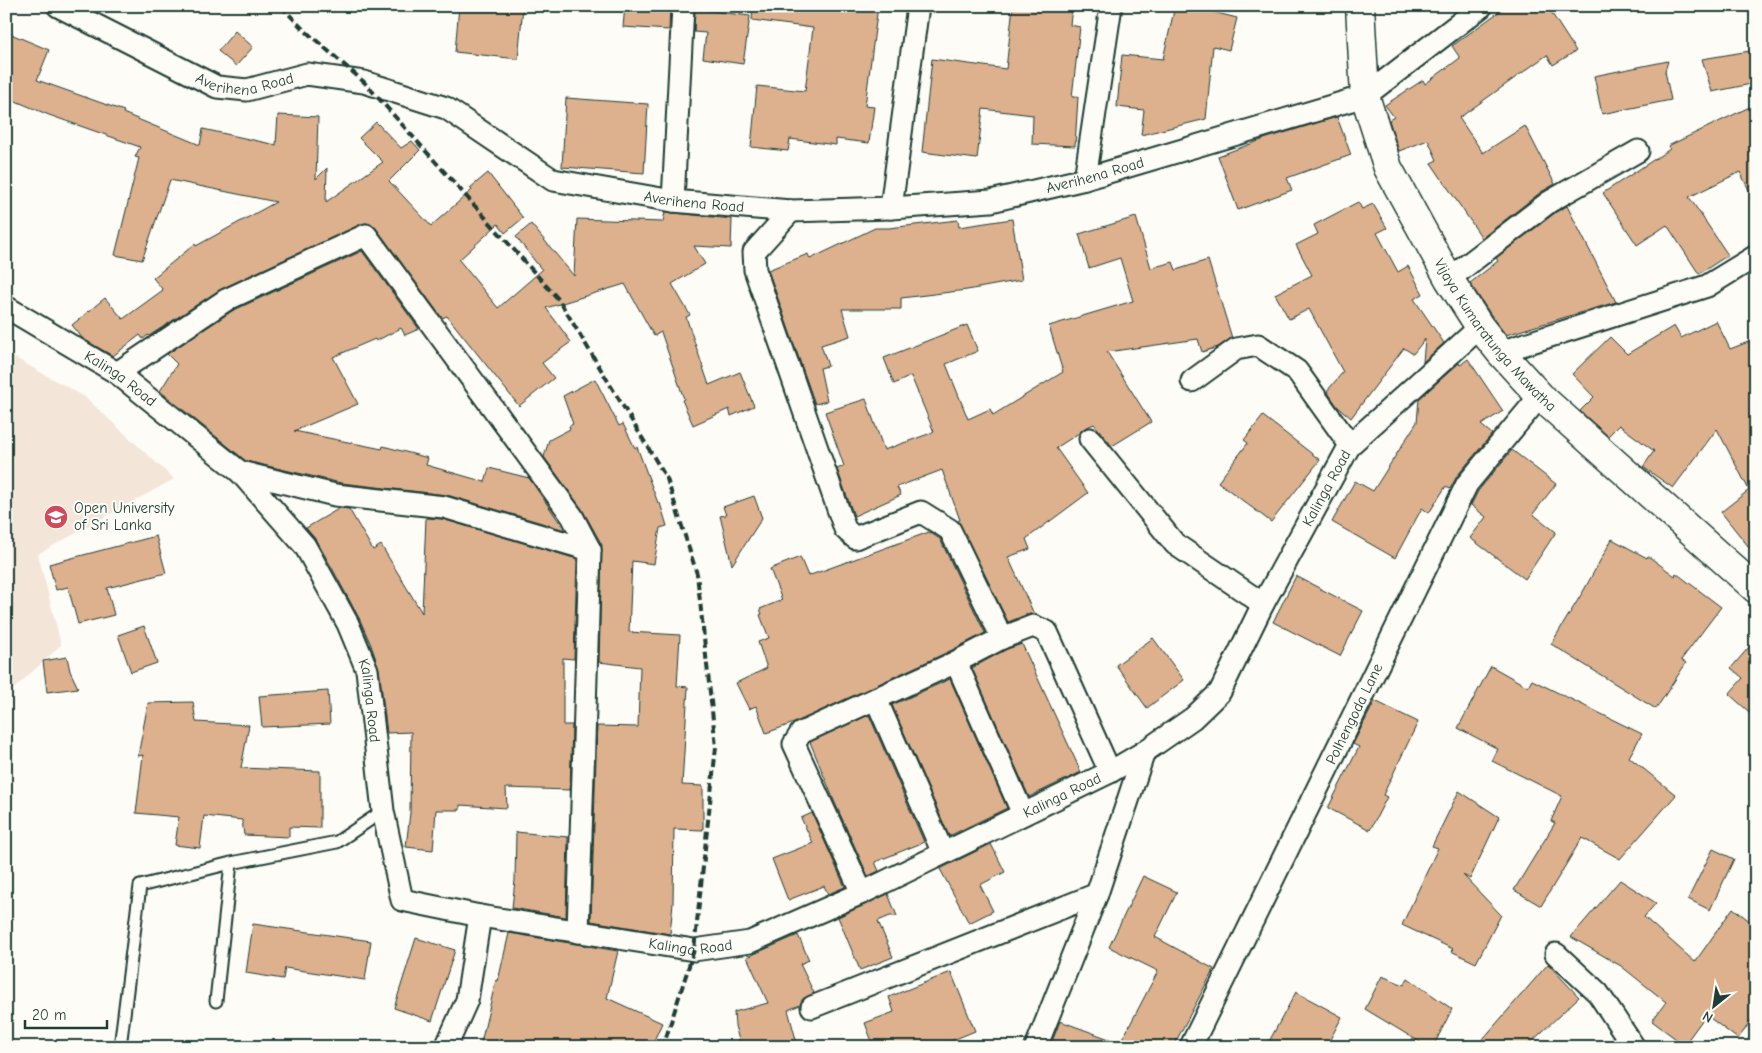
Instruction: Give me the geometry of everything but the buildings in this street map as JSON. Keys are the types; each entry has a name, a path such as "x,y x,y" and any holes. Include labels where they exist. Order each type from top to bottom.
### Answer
{"main road":[{"name":"Vijaya Kumaratunga Mawatha","path":"1360,6 1365,96 1388,168 1448,279 1480,327 1540,396 1756,589"}],"street":[{"name":"Averihena Road","path":"58,6 217,87 247,90 307,74 364,82 446,108 553,180 673,201 791,211 890,208 991,201 1085,179 1365,96"},
{"path":"673,201 682,6"},
{"path":"890,208 918,6"},
{"path":"1085,179 1111,6"},
{"path":"1365,96 1482,6"},
{"path":"1448,279 1549,202 1638,152"},
{"path":"791,211 754,252 755,270 845,528 855,538 921,512 950,530 1002,638"},
{"path":"117,373 226,300 366,235 572,516 590,550 578,932"},
{"path":"1500,352 1707,286 1756,256"},
{"name":"Kalinga Road","path":"6,307 117,373 240,472 305,546 348,624 367,670 383,812 402,900 480,916 694,950 750,942 862,893 1110,772 1144,752 1193,718 1220,692 1263,604 1350,445 1480,327"},
{"path":"1192,381 1236,350 1258,345 1297,371 1350,445"},
{"name":"Polhengoda Lane","path":"1191,1046 1468,484 1540,396"},
{"path":"1090,439 1175,544 1263,604"},
{"path":"240,472 335,495 444,507 590,550"},
{"path":"862,893 794,744 801,733 956,662 1002,638 1033,626 1047,632 1110,772"},
{"path":"956,662 1023,814"},
{"path":"876,699 943,853"},
{"path":"1036,1047 1097,894 1144,752"},
{"path":"812,1007 1097,894"},
{"path":"446,1047 467,1000 480,916"},
{"path":"1556,954 1598,993 1634,1047"}],"lane":[{"path":"120,1047 140,886 231,862 338,842 383,812"},
{"path":"216,1001 231,862"}],"shaded area":[{"name":"Open University of Sri Lanka","path":"6,353 85,397 174,479 38,554 61,645 6,696"}],"railway":[{"path":"281,6 303,29 364,82 559,300 667,479 697,574 716,747 694,950 663,1047"}],"place":[{"name":"Open University of Sri Lanka","path":"56,517"}]}
